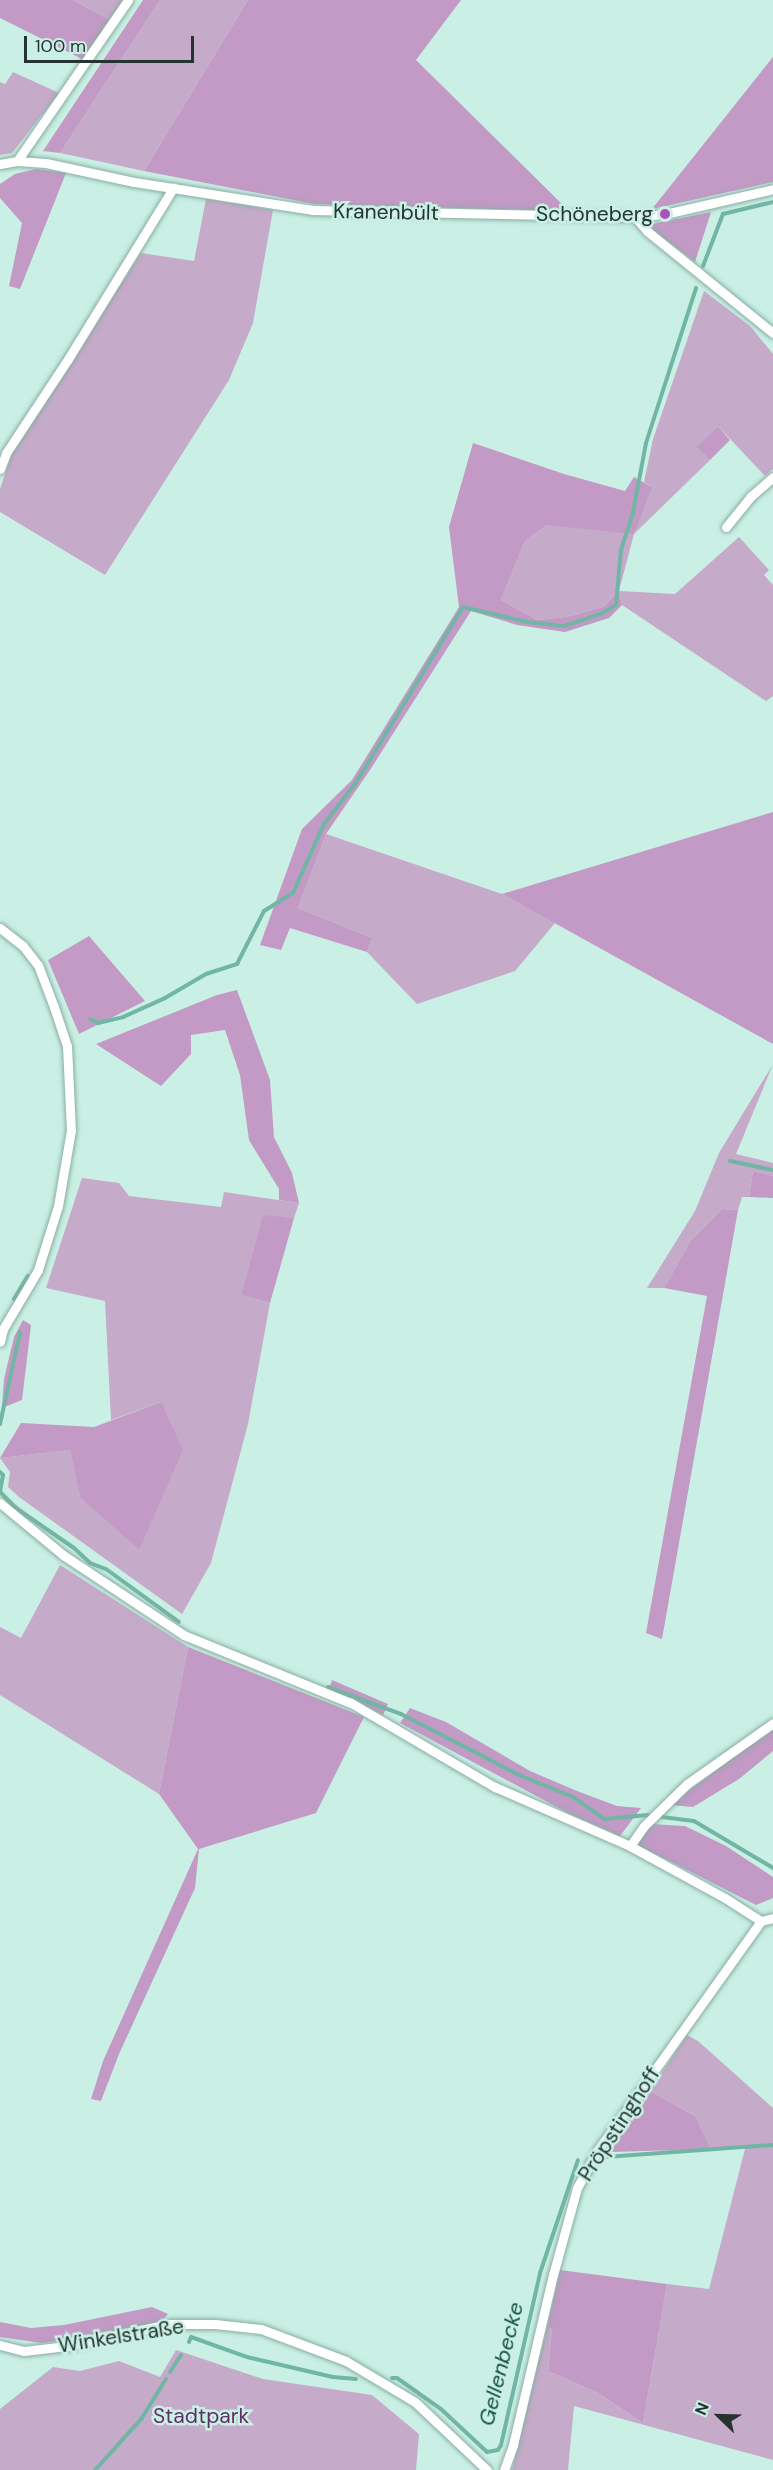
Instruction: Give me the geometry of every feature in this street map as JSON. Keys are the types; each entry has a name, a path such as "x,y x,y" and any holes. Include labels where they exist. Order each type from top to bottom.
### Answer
{"street":[{"path":"17,161 128,0"},
{"name":"Kranenbült","path":"0,164 17,161 46,163 134,182 312,210 636,217 665,214 773,189"},
{"path":"0,469 6,453 68,359 173,188"},
{"path":"636,217 647,231 773,333"},
{"path":"726,527 750,497 773,477"},
{"path":"0,928 23,946 38,965 54,1007 67,1046 71,1130 58,1206 38,1269 3,1329 0,1342"},
{"path":"0,1503 63,1556 184,1635 351,1703 495,1787 630,1846 725,1898 761,1921 773,1918"},
{"path":"630,1846 644,1826 687,1784 773,1723"},
{"name":"Pröpstinghoff","path":"504,2470 513,2445 553,2275 578,2188 597,2151 761,1921"},
{"name":"Winkelstraße","path":"0,2345 24,2350 67,2346 170,2324 215,2324 261,2329 346,2361 415,2402 487,2470"}],"green space":[{"path":"73,0 124,0 112,21"},
{"path":"160,0 248,0 144,171 60,153"},
{"path":"13,72 59,93 12,153 0,155 0,82 5,84"},
{"path":"206,199 273,210 253,323 229,380 105,575 0,512 0,489 11,456 141,253 194,261"},
{"path":"704,291 750,326 773,354 773,469 765,476 718,426 698,447 710,460 634,534 619,591 603,607 566,617 537,620 501,600 525,541 547,525 652,487 644,482 653,439"},
{"path":"739,537 769,570 764,575 773,585 773,696 766,701 622,605 619,591 675,594"},
{"path":"326,834 502,894 555,923 515,971 417,1004 367,952 372,938 298,908"},
{"path":"773,1064 736,1154 773,1163 773,1176 753,1171 749,1197 742,1197 738,1210 722,1209 691,1240 664,1288 647,1288 695,1211 719,1153"},
{"path":"82,1178 119,1183 129,1196 221,1207 224,1192 299,1203 294,1218 263,1216 241,1295 270,1303 248,1424 211,1563 182,1614 19,1497 8,1487 10,1472 0,1458 70,1450 82,1498 139,1550 161,1402 111,1420 105,1301 46,1288"},
{"path":"60,1565 188,1647 159,1794 0,1695 0,1627 21,1638"},
{"path":"687,2035 698,2041 773,2108 773,2460 574,2406 568,2470 512,2470 547,2327 552,2329 548,2371 596,2392 643,2423 667,2284 709,2289 745,2149 711,2149 695,2116 650,2091"},
{"name":"Stadtpark","path":"176,2350 263,2379 372,2395 419,2434 416,2470 0,2470 0,2409 53,2367 80,2371 119,2361 160,2377"}],"shaded area":[{"path":"0,0 73,0 112,21 84,60 0,18"},
{"path":"143,0 160,0 60,153 43,151"},
{"path":"248,0 461,0 416,60 569,211 314,204 144,171"},
{"path":"773,57 773,182 652,209"},
{"path":"36,169 66,173 20,289 9,286 22,223 0,198 0,184 15,174"},
{"path":"711,212 695,262 653,230 652,224"},
{"path":"718,426 730,440 710,460 697,447"},
{"path":"473,443 564,474 625,491 634,477 652,487 634,534 547,525 525,541 501,600 537,620 566,617 603,607 619,591 622,605 609,618 565,632 517,625 471,611 370,770 326,834 298,908 372,938 367,952 290,928 281,950 260,945 302,829 352,780 459,607 449,527"},
{"path":"773,812 773,1044 502,894"},
{"path":"89,936 145,1001 79,1034 48,960"},
{"path":"237,990 270,1080 274,1137 292,1173 299,1203 279,1200 279,1189 249,1140 240,1075 225,1030 191,1035 191,1054 161,1086 96,1044 217,995"},
{"path":"753,1171 773,1176 773,1198 749,1197"},
{"path":"722,1209 738,1210 662,1639 646,1633 707,1296 664,1288 691,1240"},
{"path":"263,1215 294,1218 270,1303 241,1295"},
{"path":"23,1320 31,1325 22,1400 2,1408 4,1379 14,1337"},
{"path":"161,1402 183,1450 139,1550 81,1498 70,1450 0,1458 21,1423 94,1427"},
{"path":"188,1647 364,1717 316,1813 199,1849 195,1888 119,2054 101,2101 91,2099 103,2061 198,1849 159,1794"},
{"path":"332,1680 388,1704 383,1715 351,1698 329,1690"},
{"path":"410,1708 446,1722 530,1771 617,1806 641,1808 620,1836 568,1813 400,1723"},
{"path":"773,1728 773,1751 739,1779 693,1807 669,1805"},
{"path":"651,1824 685,1826 726,1846 773,1877 773,1898 756,1905 636,1844"},
{"path":"650,2091 695,2116 711,2149 611,2152 632,2114"},
{"path":"560,2270 667,2284 643,2423 596,2392 548,2371 552,2329 547,2327"},
{"path":"152,2307 168,2314 161,2322 42,2343 0,2337 0,2322 31,2328 64,2325"}],"waterway":[{"path":"703,266 723,214 773,202"},
{"path":"90,1019 98,1023 123,1017 165,998 206,974 237,964 264,911 293,893 324,824 355,784 463,607 527,622 564,626 601,614 616,605 621,550 633,512 646,443 696,288"},
{"path":"730,1161 773,1170"},
{"path":"14,1299 28,1276"},
{"path":"0,1424 20,1332"},
{"path":"0,1472 3,1475 0,1492 16,1508 74,1548 90,1563 106,1569 179,1622"},
{"path":"328,1687 401,1714 519,1775 573,1797 605,1819 648,1815"},
{"path":"662,1817 694,1821 773,1868"},
{"name":"Gellenbecke","path":"605,2157 773,2145"},
{"name":"Gellenbecke","path":"392,2378 397,2378 441,2409 487,2452 498,2450 540,2273 578,2160"},
{"name":"Gellenbecke","path":"189,2342 191,2337 247,2357 333,2377 356,2379"},
{"name":"Gellenbecke","path":"170,2372 181,2355"},
{"name":"Gellenbecke","path":"95,2470 142,2418 166,2379"}],"place":[{"name":"Schöneberg","path":"665,214"}]}
